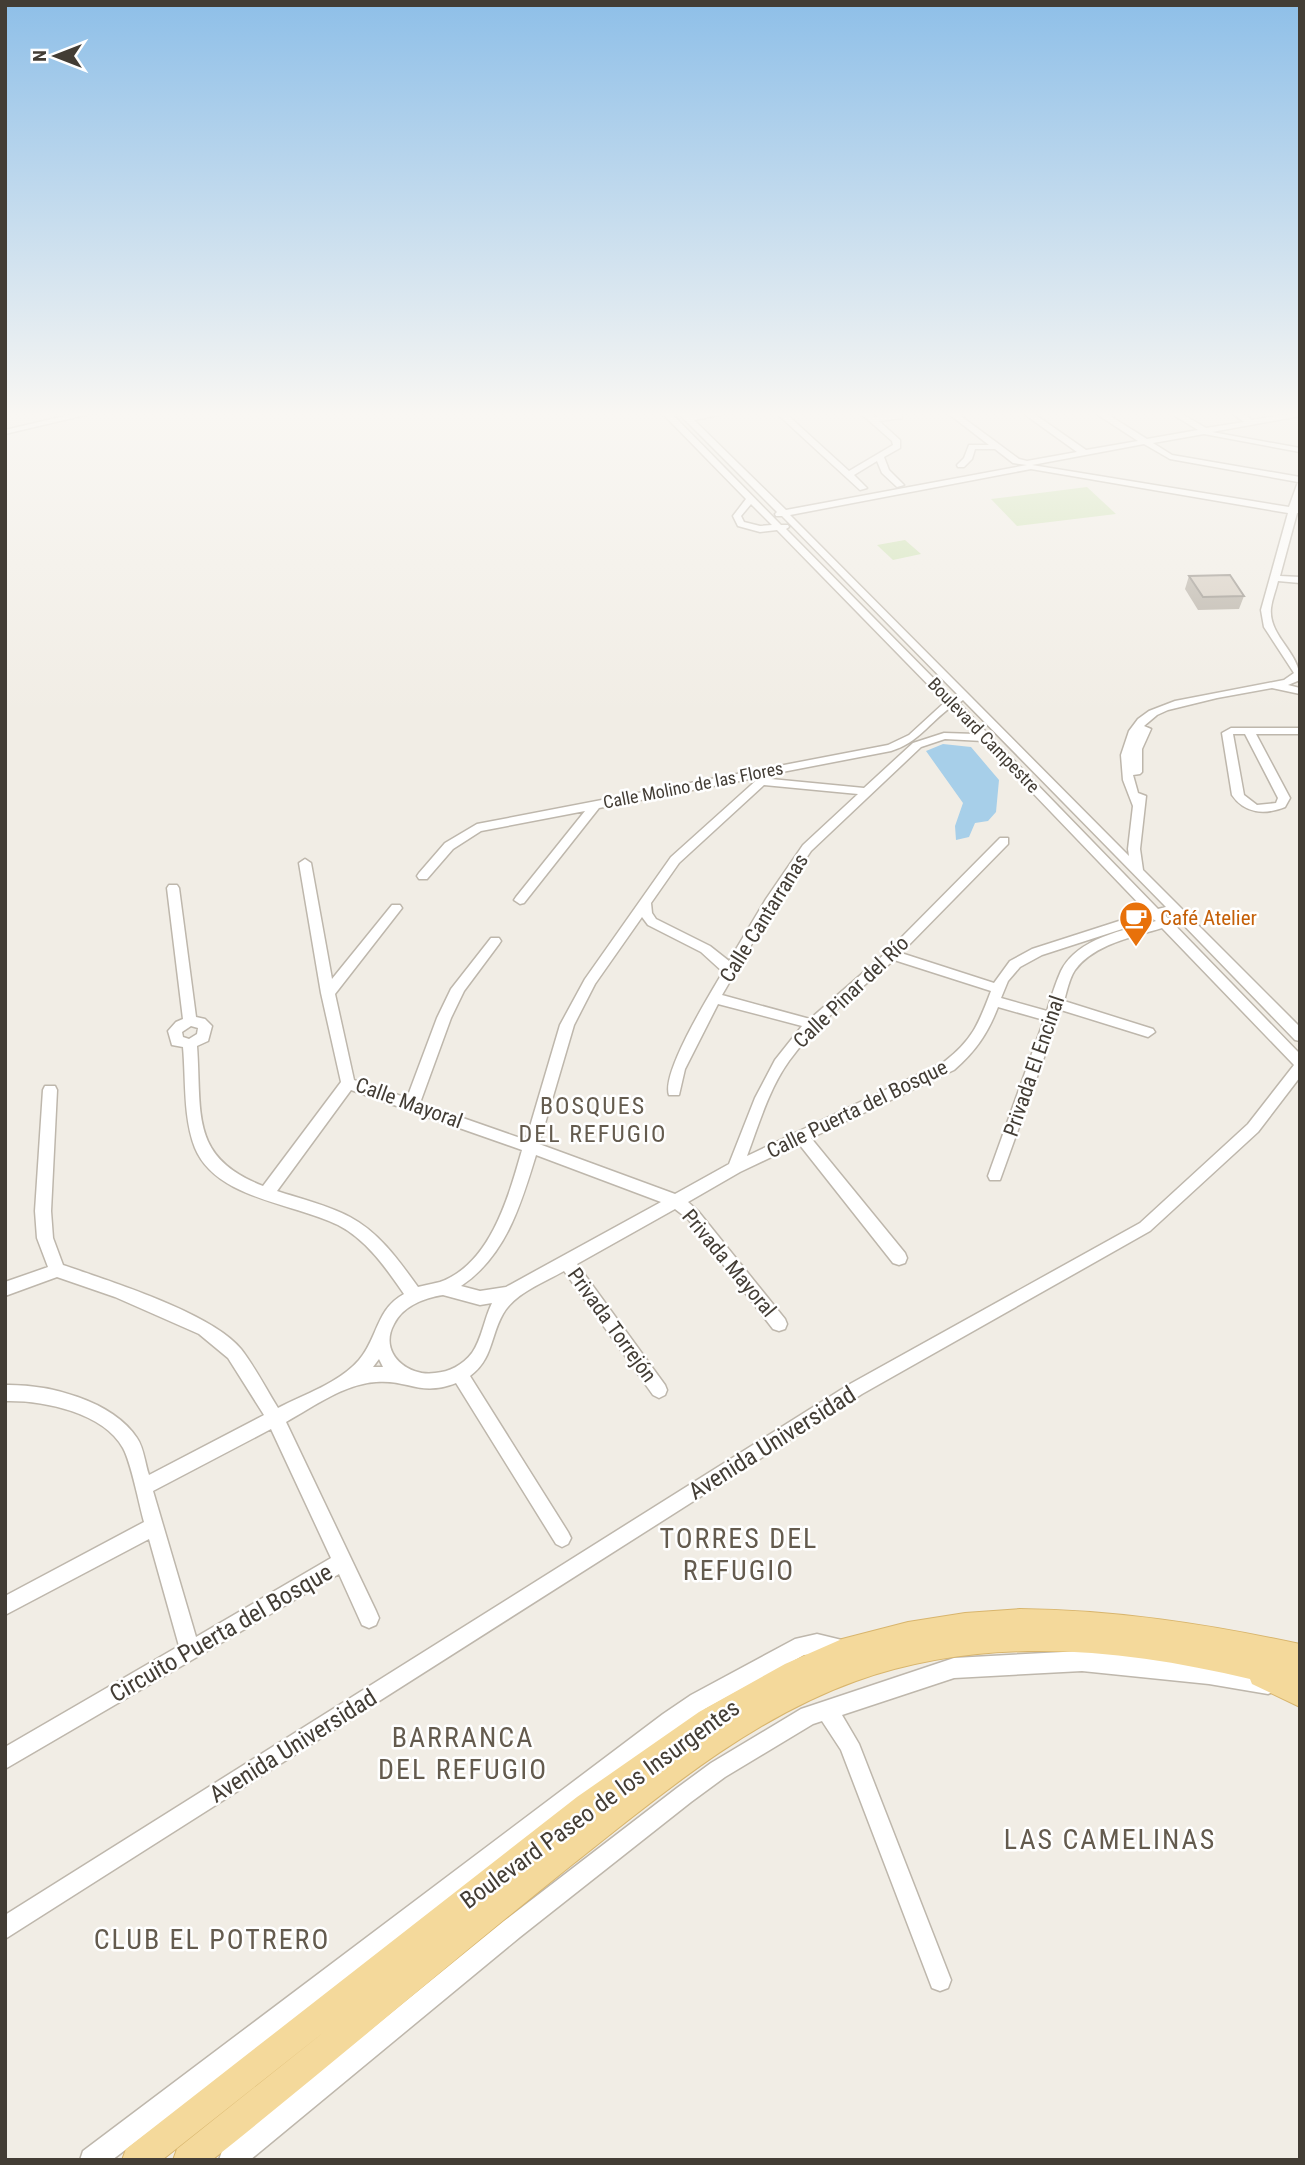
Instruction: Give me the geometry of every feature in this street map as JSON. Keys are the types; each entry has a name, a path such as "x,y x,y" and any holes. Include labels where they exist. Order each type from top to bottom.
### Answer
{"main road":[{"name":"Boulevard Paseo de los Insurgentes","path":"137,2160 561,1814 703,1710 751,1693 847,1649 947,1626 1011,1619 1071,1619 1129,1624 1246,1655"},
{"name":"Boulevard Paseo de los Insurgentes","path":"188,2160 290,2080 577,1843 716,1739 760,1711 821,1684 891,1658 955,1646 1072,1638 1246,1655 1300,1656"},
{"path":"1246,1655 1273,1642 1300,1643"},
{"path":"1246,1655 1293,1686"}],"street":[{"path":"740,512 737,516 739,522 754,528 779,528 795,524"},
{"name":"Boulevard Campestre","path":"763,512 987,738 1300,1065"},
{"path":"767,516 788,512"},
{"path":"1117,874 1130,853 1140,799 1135,754 1139,740 1166,709 1294,680 1300,673 1275,638 1266,619 1267,601 1296,512"},
{"name":"Boulevard Campestre","path":"783,513 966,698 1130,853 1138,870 1300,1036"},
{"path":"1275,578 1300,580"},
{"path":"1271,685 1300,691"},
{"path":"950,702 966,698"},
{"name":"Calle Molino de las Flores","path":"423,876 449,846 477,828 874,752 914,738 950,702"},
{"path":"1249,731 1284,798 1284,803 1273,809 1252,807 1241,800 1227,733 1249,731 1300,731"},
{"name":"Calle Cantarranas","path":"674,1091 678,1069 743,949 795,864 828,827 917,745 934,738 987,738 1004,735"},
{"path":"874,752 895,765"},
{"path":"402,1375 387,1360 382,1340 384,1326 390,1314 414,1294 443,1288 473,1271 500,1233 513,1206 532,1148 567,1025 590,982 675,860 774,770"},
{"path":"716,781 747,793"},
{"path":"761,781 867,793"},
{"path":"520,900 596,804"},
{"name":"Calle Pinar del Río","path":"735,1168 762,1098 782,1060 812,1024 892,955 1004,841"},
{"name":"Calle Mayoral","path":"305,863 328,993 348,1083 678,1202"},
{"path":"173,888 190,1021 181,1025 174,1035 177,1041 190,1044 198,1133 204,1152 223,1172 244,1185 344,1220 384,1252 414,1294"},
{"path":"645,902 646,914 652,922 712,953 723,961 730,972"},
{"path":"328,993 396,908"},
{"name":"Calle Puerta del Bosque","path":"1077,959 1099,944 1161,919 1174,908"},
{"name":"Calle Puerta del Bosque","path":"509,1294 735,1168 949,1066 966,1052 982,1031 1002,979 1025,957 1056,945 1161,919"},
{"path":"412,1104 443,1018 458,989 495,941"},
{"path":"1056,945 1077,959"},
{"path":"712,953 734,953 743,949"},
{"path":"892,955 996,995 1148,1032"},
{"name":"Privada El Encinal","path":"995,1176 1062,983 1077,959"},
{"path":"715,998 812,1024"},
{"name":"Avenida Universidad","path":"5,1928 856,1389 1145,1227 1253,1128 1300,1065"},
{"path":"267,1193 348,1083"},
{"path":"5,1289 57,1269 46,1238 43,1211 50,1090"},
{"path":"802,1137 899,1258"},
{"name":"Privada Mayoral","path":"678,1202 693,1214 779,1324"},
{"name":"Privada Torrejón","path":"566,1261 659,1390"},
{"name":"Circuito Puerta del Bosque","path":"5,1759 342,1562 275,1418 234,1353 205,1329 120,1292 57,1269"},
{"path":"443,1288 480,1298 509,1294"},
{"path":"143,1488 348,1381 375,1374 402,1375 430,1382 460,1374 473,1364 483,1351 495,1312 509,1294"},
{"path":"348,1381 364,1366 382,1340"},
{"path":"460,1374 562,1538"},
{"path":"5,1393 35,1394 59,1399 118,1427 131,1444 190,1651"},
{"path":"5,1606 154,1526"},
{"path":"342,1562 369,1618"},
{"path":"230,2160 521,1921 684,1795 808,1716 954,1668 1082,1661 1293,1686"},
{"path":"826,1709 849,1744 940,1980"},
{"path":"92,2160 163,2106 427,1921"},
{"path":"163,2106 173,2132"}],"green space":[{"path":"1004,512 1116,514 1017,526"},
{"path":"905,540 921,554 893,560 877,545"}],"water":[{"path":"943,744 971,747 999,780 996,812 988,821 975,823 969,837 956,840 955,826 963,803 926,751"}],"building":[{"path":"1230,575 1244,596 1203,597 1189,576"}],"place":[{"name":"Café Atelier","path":"1136,948"}],"district":[{"name":"BOSQUES DEL REFUGIO","path":"593,1120"},
{"name":"TORRES DEL REFUGIO","path":"739,1554"},
{"name":"BARRANCA DEL REFUGIO","path":"463,1753"},
{"name":"LAS CAMELINAS","path":"1110,1839"},
{"name":"CLUB EL POTRERO","path":"212,1939"}]}
